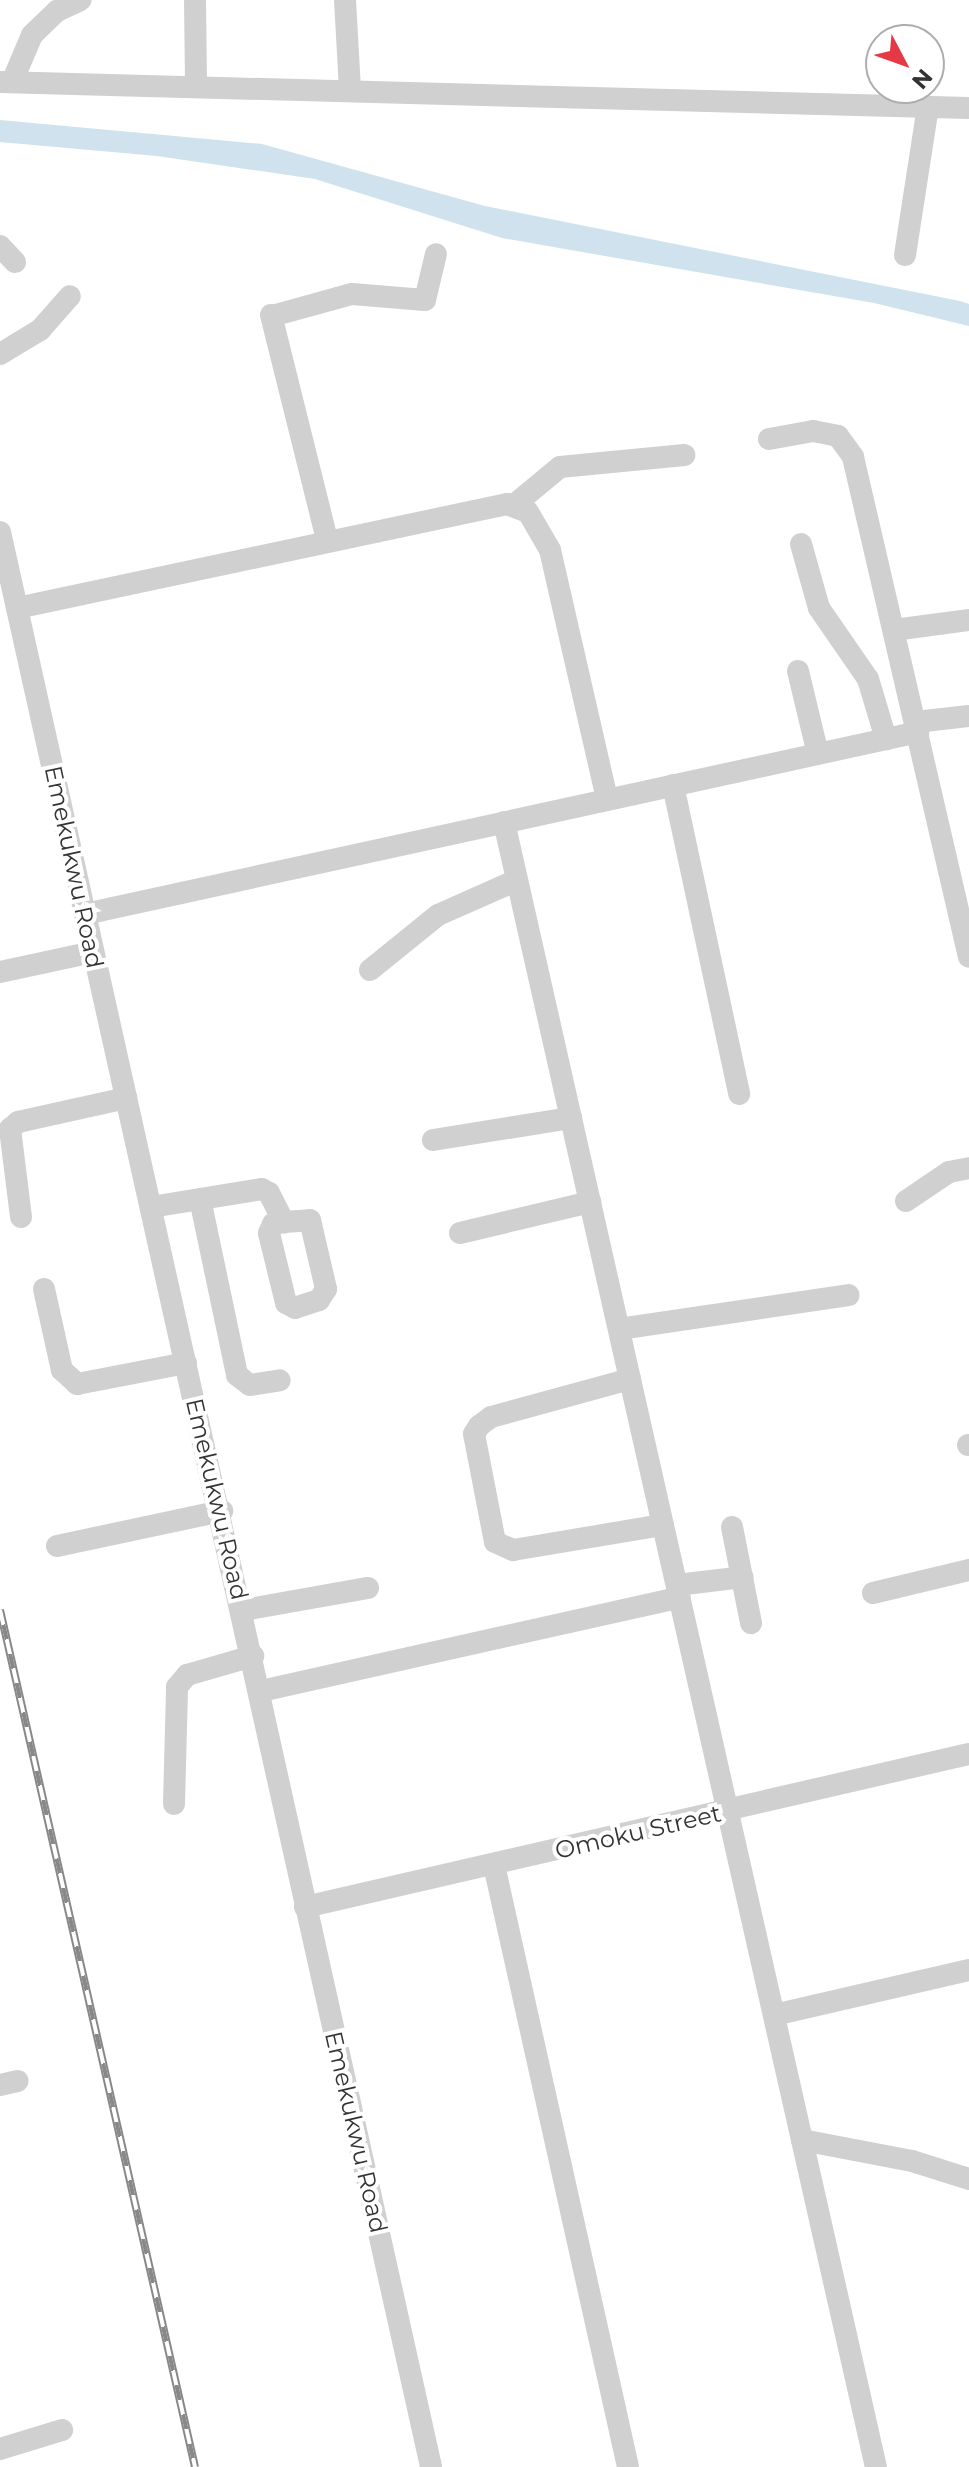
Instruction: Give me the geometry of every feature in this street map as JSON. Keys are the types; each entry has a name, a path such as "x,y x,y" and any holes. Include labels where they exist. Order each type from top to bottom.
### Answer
{"street":[{"path":"81,0 57,11 32,35 6,82 969,108"},
{"path":"195,0 196,86"},
{"path":"345,0 350,90"},
{"path":"905,255 928,107"},
{"path":"327,540 271,316 352,294 425,300 436,254"},
{"path":"0,354 40,330 70,296"},
{"path":"769,439 813,431 838,436 853,457 969,957"},
{"path":"513,506 560,467 684,455"},
{"path":"17,608 483,506 513,506 528,512 550,550 607,799"},
{"name":"Emekukwu Road","path":"0,532 222,1511 305,1907 431,2467"},
{"path":"801,544 819,608 868,679 886,739"},
{"path":"894,630 969,620"},
{"path":"798,671 818,754"},
{"path":"85,914 886,739 917,727 969,716"},
{"path":"673,785 739,1094"},
{"path":"504,822 876,2467"},
{"path":"370,970 438,915 517,880"},
{"path":"0,972 93,952"},
{"path":"21,1217 10,1129 18,1122 126,1098"},
{"path":"433,1140 571,1118"},
{"path":"906,1201 949,1172 969,1168"},
{"path":"151,1207 262,1189 269,1193 284,1222"},
{"path":"200,1199 237,1375 250,1385 280,1380"},
{"path":"460,1233 590,1202"},
{"path":"44,1289 62,1370 77,1384 186,1363"},
{"path":"619,1329 849,1295"},
{"path":"630,1379 491,1417 479,1426 474,1434 495,1542 513,1550 663,1525"},
{"path":"57,1546 222,1511"},
{"path":"732,1527 751,1623"},
{"path":"873,1593 969,1570"},
{"path":"261,1691 743,1577"},
{"path":"243,1610 368,1588"},
{"path":"174,1804 177,1687 187,1675 253,1656"},
{"name":"Omoku Street","path":"305,1907 728,1812 969,1754"},
{"path":"494,1865 628,2467"},
{"path":"774,2015 969,1970"},
{"path":"802,2140 912,2161 969,2179"},
{"path":"0,2449 62,2430"}],"water":[{"path":"0,120 262,144 485,206 960,301 969,304 969,326 874,303 502,238 315,179 157,156 0,142"}],"railway":[{"path":"0,1610 195,2467"}]}
